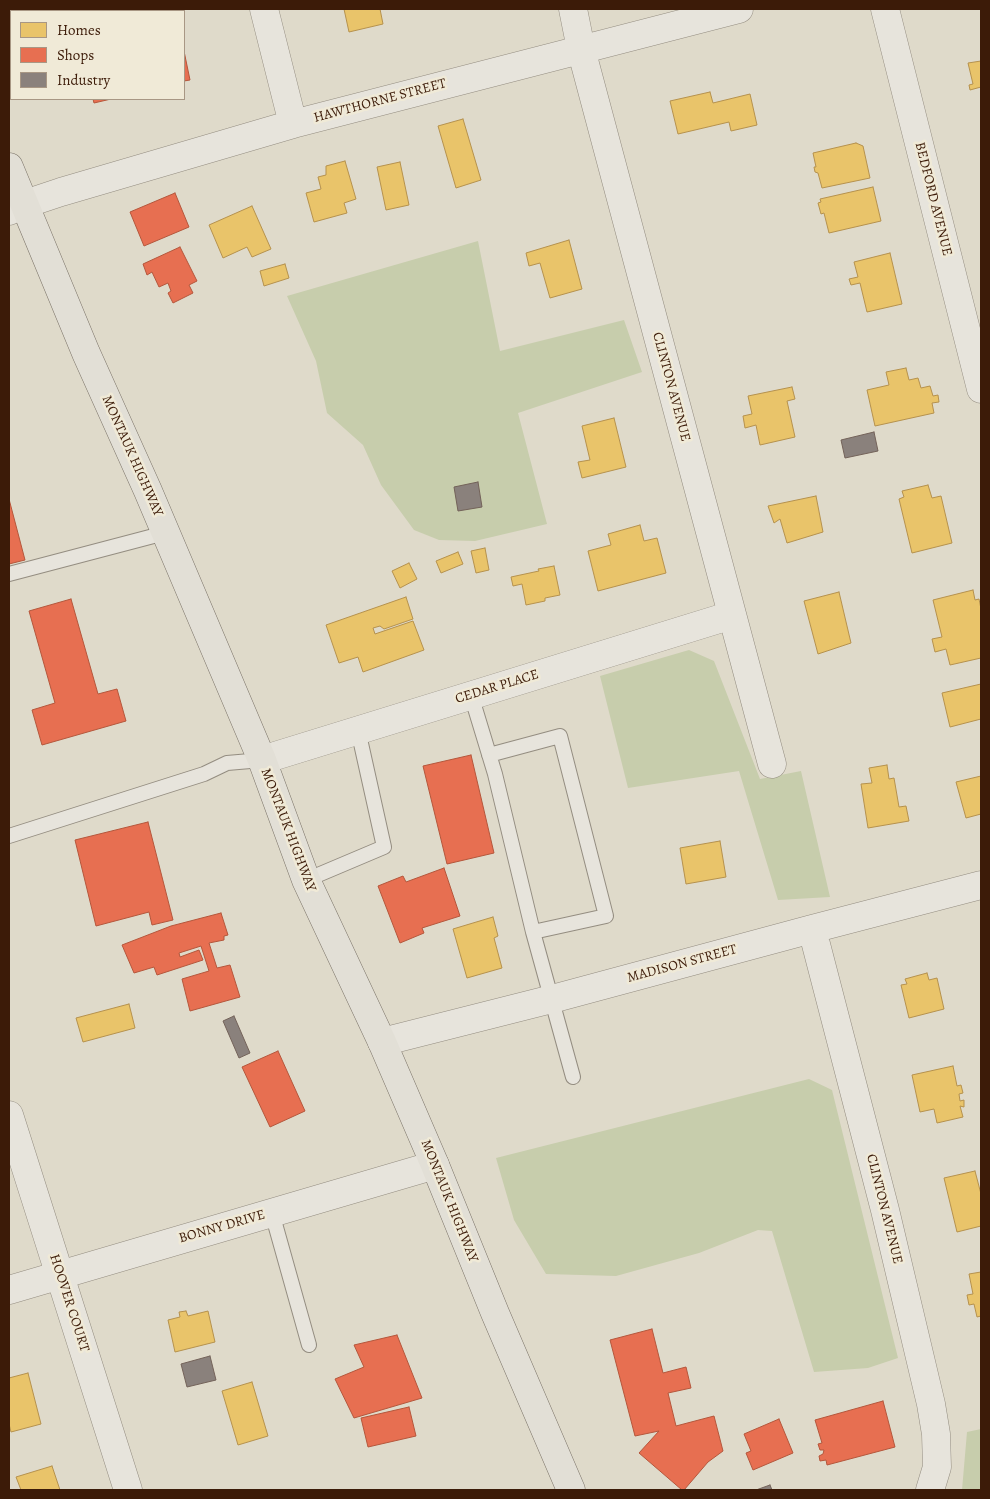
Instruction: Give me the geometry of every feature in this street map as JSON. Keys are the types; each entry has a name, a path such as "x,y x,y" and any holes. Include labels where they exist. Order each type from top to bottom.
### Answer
{"main road":[{"name":"MONTAUK HIGHWAY","path":"9,167 17,208 86,353 148,491 262,760 306,880 382,1042 571,1490"}],"street":[{"path":"264,9 293,124"},
{"name":"CLINTON AVENUE","path":"573,9 581,49 772,764"},
{"name":"HAWTHORNE STREET","path":"17,208 293,124 739,9"},
{"name":"BEDFORD AVENUE","path":"885,9 981,389"},
{"name":"CEDAR PLACE","path":"262,760 732,615"},
{"name":"MADISON STREET","path":"382,1042 552,999 981,885"},
{"name":"CLINTON AVENUE","path":"812,929 885,1210 930,1404 936,1434 937,1467 930,1490"},
{"name":"HOOVER COURT","path":"9,1115 128,1490"},
{"name":"BONNY DRIVE","path":"9,1290 435,1165"}],"lane":[{"path":"9,574 165,533"},
{"path":"471,695 495,774 533,932 573,1077"},
{"path":"306,880 384,847 358,730"},
{"path":"489,755 560,736 606,916 533,932"},
{"path":"9,836 204,774 227,763 262,760"},
{"path":"272,1213 309,1345"}],"green space":[{"path":"478,241 500,351 624,320 642,372 518,413 547,524 475,541 439,540 414,530 381,485 363,445 327,413 316,361 287,296"},
{"path":"689,650 714,661 760,779 801,771 830,897 778,900 739,771 628,788 600,676"},
{"path":"809,1079 832,1090 898,1358 868,1368 814,1372 772,1231 758,1230 699,1253 616,1276 546,1274 514,1220 496,1158"},
{"path":"981,1429 981,1490 962,1490 967,1432"}],"building: Homes":[{"path":"344,9 380,9 383,24 349,32"},
{"path":"981,61 981,87 970,90 969,85 973,84 968,63"},
{"path":"710,92 713,103 750,94 757,125 731,131 729,122 678,134 670,101"},
{"path":"463,119 481,180 456,188 438,126"},
{"path":"856,143 863,146 870,178 822,188 818,173 815,172 814,167 816,167 813,153"},
{"path":"345,161 356,199 344,203 347,213 314,222 306,193 321,189 318,177 326,175 326,166"},
{"path":"400,162 409,205 386,210 377,167"},
{"path":"873,187 881,221 829,233 824,213 821,214 818,203 821,202 820,199"},
{"path":"252,206 271,249 252,257 247,247 223,258 209,225"},
{"path":"569,240 582,289 550,298 540,263 529,266 526,253"},
{"path":"890,253 902,304 867,312 860,283 851,285 849,279 858,277 854,262"},
{"path":"285,264 289,278 264,286 260,271"},
{"path":"906,368 909,380 918,378 921,388 930,386 933,396 938,395 939,402 932,403 934,413 875,426 867,390 889,385 886,372"},
{"path":"792,387 795,399 787,401 795,437 760,445 756,425 745,428 743,416 752,414 748,396"},
{"path":"614,418 626,467 582,478 578,462 590,460 582,426"},
{"path":"928,485 932,498 941,496 952,543 912,553 899,499 904,497 902,491"},
{"path":"816,496 823,532 787,543 780,519 774,523 768,506"},
{"path":"640,525 644,541 657,538 666,573 598,591 588,551 611,545 608,534"},
{"path":"485,548 489,570 476,573 471,551"},
{"path":"458,552 463,564 441,573 436,561"},
{"path":"409,563 417,579 400,588 392,571"},
{"path":"554,566 560,595 545,598 545,601 526,605 522,584 513,586 511,577"},
{"path":"973,590 975,600 979,599 981,609 981,658 950,665 946,649 935,652 932,639 942,637 933,600"},
{"path":"839,592 851,643 818,654 804,601"},
{"path":"406,597 413,619 384,629 380,626 373,628 375,634 413,621 424,650 363,672 358,657 339,663 326,625"},
{"path":"981,684 981,719 950,727 942,693"},
{"path":"887,765 889,779 894,778 899,807 906,806 909,821 868,828 861,784 872,783 869,768"},
{"path":"981,776 981,814 966,818 956,782"},
{"path":"720,841 726,877 686,884 680,848"},
{"path":"493,917 498,936 494,938 502,968 467,978 453,929"},
{"path":"927,973 929,980 937,978 944,1009 909,1018 901,985 907,984 905,979"},
{"path":"129,1004 135,1028 83,1042 76,1018"},
{"path":"953,1066 957,1086 961,1085 963,1093 959,1094 960,1101 964,1100 964,1107 960,1106 963,1117 937,1123 934,1109 920,1112 912,1075"},
{"path":"975,1171 981,1194 981,1226 957,1232 944,1178"},
{"path":"981,1272 981,1316 977,1317 974,1304 969,1305 967,1295 973,1294 969,1274"},
{"path":"186,1311 188,1316 208,1311 215,1342 175,1352 168,1320 180,1317 179,1312"},
{"path":"28,1373 41,1424 11,1432 9,1424 9,1378"},
{"path":"252,1382 268,1436 238,1445 222,1391"},
{"path":"52,1466 60,1490 21,1490 16,1477"}],"building: Shops":[{"path":"55,9 110,9 110,10"},
{"path":"185,56 190,80 185,81"},
{"path":"93,100 107,100 94,103"},
{"path":"175,193 189,227 144,246 130,212"},
{"path":"180,247 197,281 189,285 193,293 173,303 168,293 171,291 168,283 159,287 152,272 147,275 143,264"},
{"path":"9,499 25,560 9,564"},
{"path":"71,599 98,694 117,689 126,721 42,745 32,710 55,703 29,611"},
{"path":"471,755 494,853 447,864 423,766"},
{"path":"148,822 173,920 152,925 149,912 96,926 75,840"},
{"path":"444,868 460,916 422,928 424,933 400,943 378,886 403,876 406,882"},
{"path":"221,913 228,935 224,936 224,940 209,943 217,968 230,965 240,997 190,1011 182,979 209,971 201,946 179,953 180,957 199,950 203,960 157,975 154,967 134,973 122,945 171,926"},
{"path":"278,1051 305,1111 270,1127 242,1067"},
{"path":"652,1329 663,1373 686,1367 691,1388 668,1393 676,1426 714,1416 723,1451 708,1462 684,1490 639,1453 659,1431 635,1436 610,1340"},
{"path":"397,1335 422,1398 354,1418 335,1379 364,1367 354,1345"},
{"path":"883,1401 895,1447 827,1465 826,1460 820,1461 819,1456 823,1454 824,1450 820,1450 818,1444 822,1443 815,1420"},
{"path":"409,1407 416,1436 368,1447 361,1418"},
{"path":"779,1419 793,1453 753,1470 746,1453 751,1451 744,1434"}],"building: Industry":[{"path":"874,432 878,451 845,458 841,440"},
{"path":"478,482 482,507 458,511 454,487"},
{"path":"234,1016 250,1053 239,1058 223,1021"},
{"path":"210,1356 216,1380 187,1387 181,1364"},
{"path":"770,1485 772,1490 756,1490"}]}
